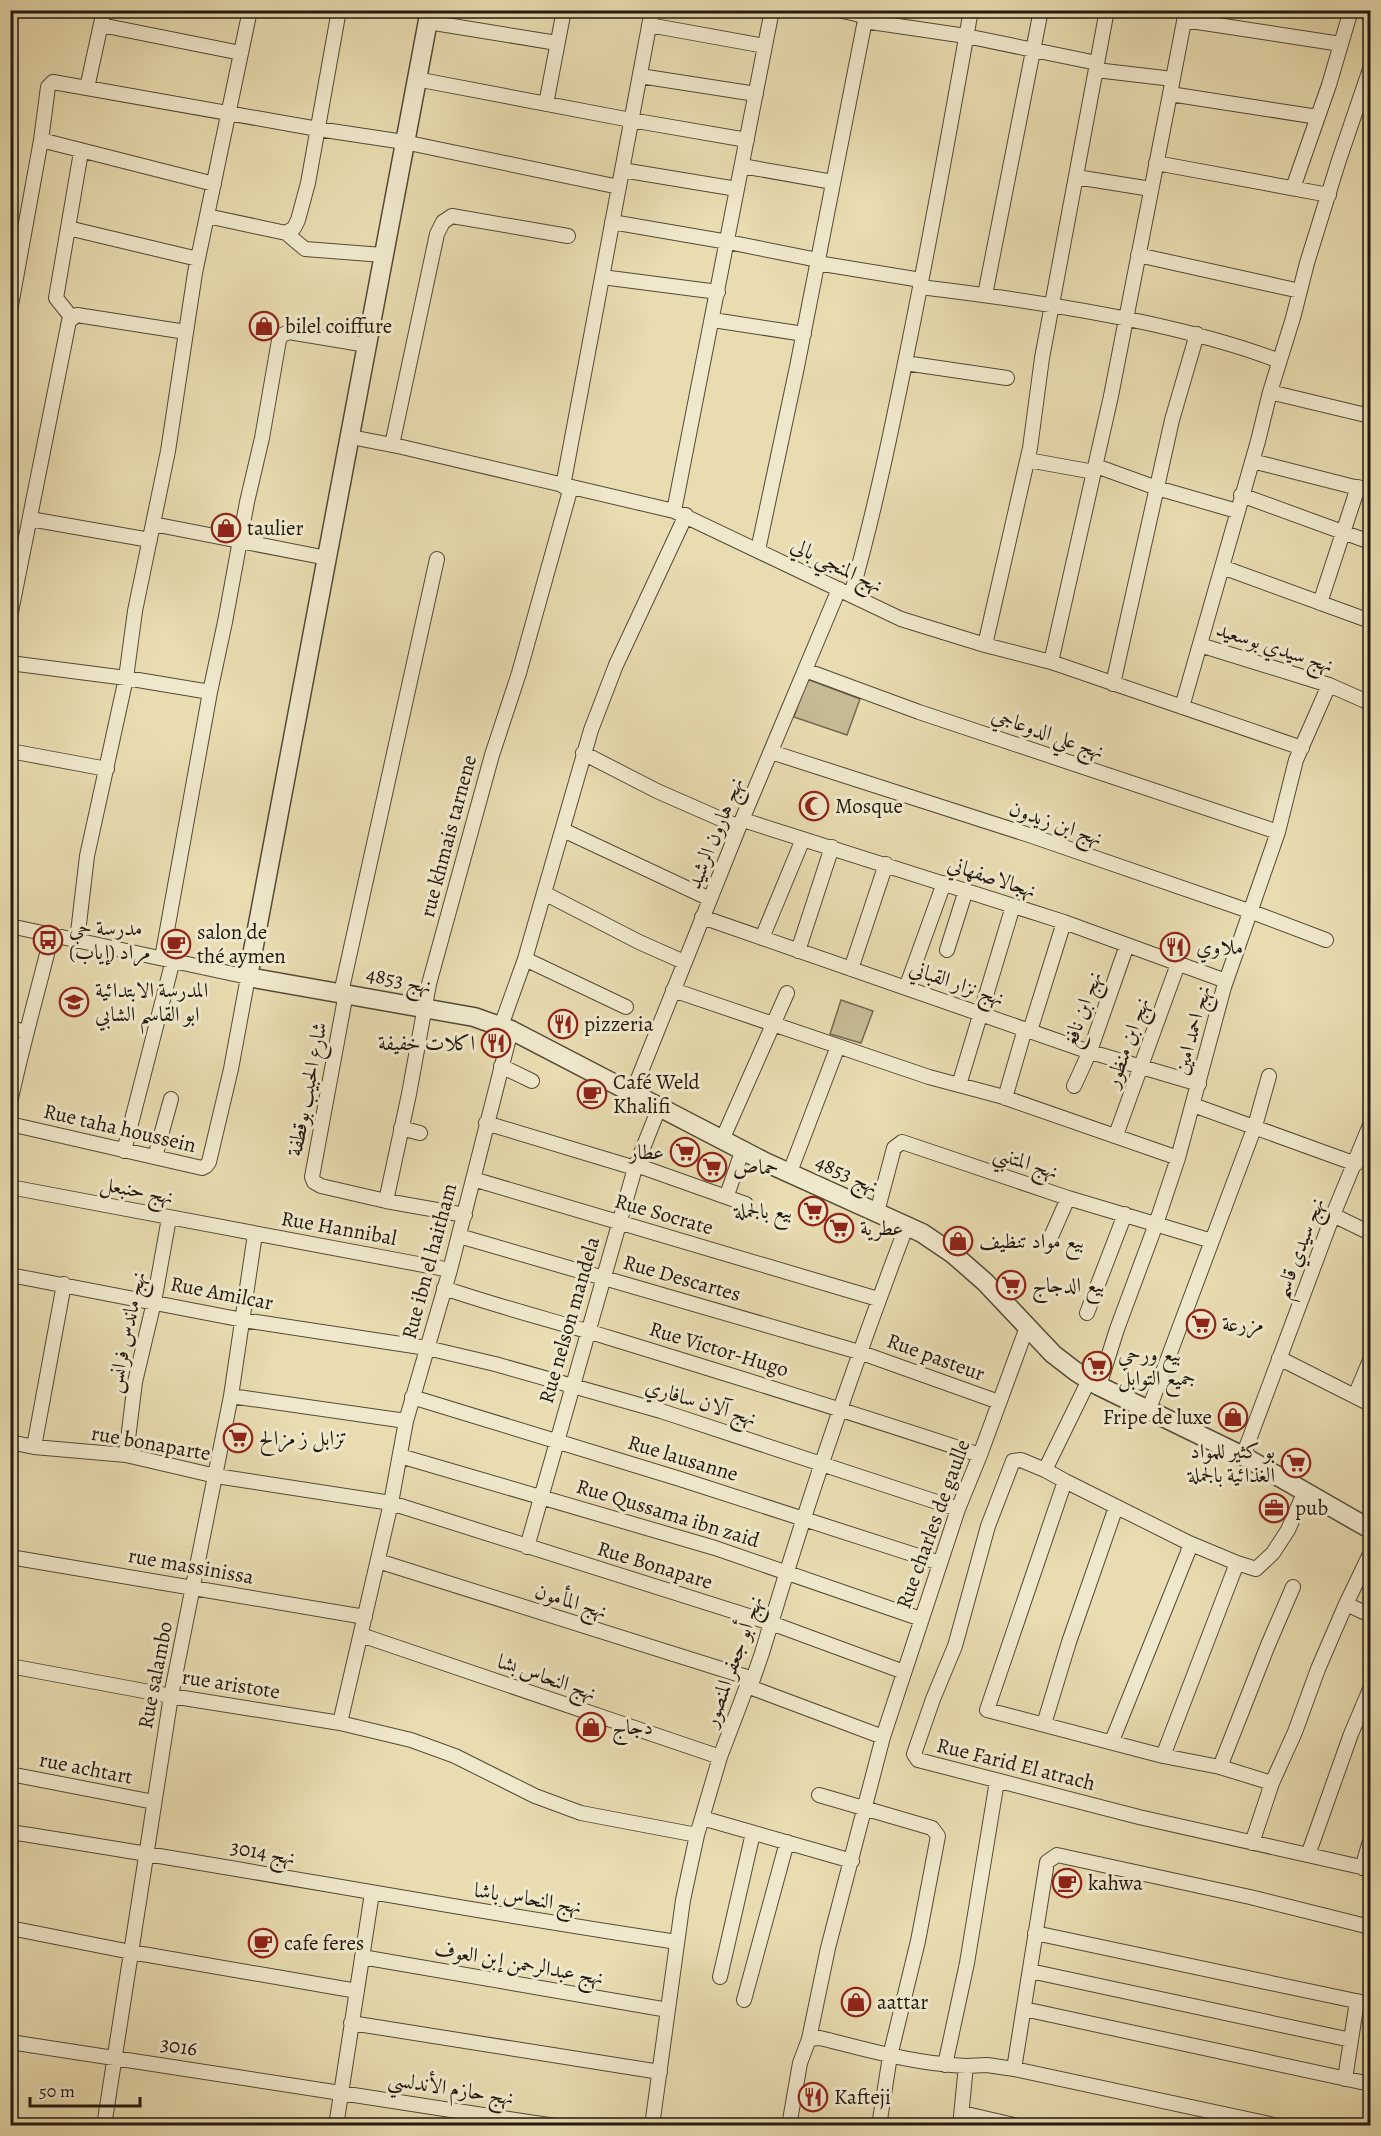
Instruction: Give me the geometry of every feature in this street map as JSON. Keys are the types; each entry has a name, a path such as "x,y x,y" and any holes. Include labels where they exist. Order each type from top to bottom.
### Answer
{"street":[{"path":"87,88 104,10"},
{"path":"77,941 87,856 126,678 135,611 168,451 198,258 250,10"},
{"path":"286,233 294,228 298,220 308,183 339,10"},
{"path":"546,104 564,10"},
{"name":"rue khmais tarnene","path":"386,1201 429,984 489,765 519,673 567,487 602,277 652,10"},
{"name":"Rue ibn el haitham","path":"340,1723 391,1503 406,1421 465,1215 501,1066 506,1028 525,959 584,753 616,665 680,513 718,292 772,10"},
{"path":"838,10 966,36 1096,67 1173,79"},
{"name":"نهج هارون الرشيد","path":"632,1094 702,917 805,670 845,592 866,544 905,363 971,10"},
{"path":"985,295 1041,10"},
{"path":"985,645 1028,460 1052,305 1107,10"},
{"path":"1293,188 1351,10"},
{"path":"1051,662 1095,469 1185,15 1341,44"},
{"path":"10,926 248,977 429,16 557,43"},
{"path":"758,550 804,334 866,16"},
{"path":"101,25 241,52"},
{"path":"649,25 765,46"},
{"path":"1182,706 1279,361 1329,195 1364,105 1371,69"},
{"path":"640,76 756,94"},
{"path":"416,79 747,140"},
{"path":"10,311 41,141 49,83 53,82 404,142 619,187"},
{"path":"1170,94 1318,117"},
{"path":"41,141 214,184"},
{"path":"72,318 56,298 81,152"},
{"path":"1156,163 1329,195"},
{"path":"742,166 833,182"},
{"path":"622,170 737,189"},
{"path":"1076,177 1151,189"},
{"path":"207,216 286,233 305,249 383,255"},
{"path":"392,445 437,234 443,222 452,216 568,236"},
{"path":"612,222 728,242 920,283 1126,319 1197,334 1249,349 1279,361"},
{"path":"68,228 198,258"},
{"path":"1138,255 1300,291"},
{"path":"602,277 718,292"},
{"path":"10,617 17,556 30,519 62,350 72,318 77,315 97,317 186,332"},
{"path":"713,320 804,334"},
{"path":"124,1150 167,959 210,692 262,438 279,340 282,335 289,332 367,345"},
{"path":"1113,684 1172,420 1197,334"},
{"path":"905,363 1007,378"},
{"path":"1270,392 1371,416"},
{"name":"نهج المنجي بالي","path":"351,437 680,513 901,618 985,645 1051,662 1302,748"},
{"path":"1028,460 1095,469 1237,511"},
{"path":"1252,461 1364,489 1343,531 1320,603"},
{"path":"1241,495 1371,542"},
{"path":"30,519 150,540"},
{"path":"153,524 327,558"},
{"path":"343,993 437,559"},
{"path":"1222,567 1371,621"},
{"name":"نهج سيدي بوسعيد","path":"1200,645 1329,685 1371,703"},
{"path":"10,663 126,678 210,692"},
{"name":"نهج علي الدوعاجي","path":"805,670 919,712 1278,832"},
{"name":"نهج احمد امين","path":"1094,1383 1117,1329 1179,1158 1226,981 1252,912 1278,832 1296,760 1329,685"},
{"path":"10,751 107,769"},
{"name":"نهج ابن زيدون","path":"771,752 950,809 1252,912 1326,940"},
{"name":"نهجالاصفهاني","path":"584,753 657,791 741,824 803,839 886,864 1064,922 1226,981"},
{"path":"563,830 710,899"},
{"path":"762,938 803,839"},
{"path":"798,951 832,848"},
{"path":"851,969 886,864"},
{"path":"906,988 944,883"},
{"path":"947,950 966,890"},
{"path":"544,893 639,942 684,962"},
{"path":"958,1085 1013,906"},
{"name":"نهج نزار القباني","path":"702,917 1027,1030 1199,1084"},
{"path":"1005,1098 1064,922"},
{"path":"10,1103 52,934"},
{"name":"نهج ابن نافغ","path":"1074,1086 1090,1051 1127,945"},
{"path":"525,959 626,1007"},
{"name":"نهج ابن منظور","path":"1116,1135 1178,964"},
{"name":"نهج 4853","path":"248,977 474,1017 506,1028 722,1140 907,1225 953,1254 985,1282 1063,1363 1094,1383 1243,1456 1371,1529"},
{"name":"Rue taha houssein","path":"10,1124 155,1158 202,1168 206,1166 209,1162 231,1069 248,977"},
{"path":"673,990 838,1046 1005,1098 1179,1158"},
{"name":"شارع الحبيب بوقطفة","path":"343,993 312,1177 314,1182 321,1186 386,1201 465,1215"},
{"path":"722,1140 775,1025 787,993"},
{"path":"10,1028 26,1032"},
{"path":"790,1172 838,1046"},
{"path":"501,1066 532,1080"},
{"path":"1149,1409 1255,1126 1269,1076"},
{"path":"155,1158 171,1099"},
{"path":"1193,1105 1356,1164"},
{"name":"Rue nelson mandela","path":"527,1547 636,1166 659,1108"},
{"path":"486,1123 636,1166 746,1204"},
{"name":"نهج سيدي قاسم","path":"1243,1456 1333,1215 1356,1164 1370,1124"},
{"path":"401,1128 420,1133"},
{"name":"نهج المتنبي","path":"877,1212 894,1148 902,1142 1068,1198 1212,1241"},
{"path":"727,1196 743,1149"},
{"name":"Rue Socrate","path":"473,1179 878,1299"},
{"name":"نهج حنبعل","path":"10,1187 255,1234"},
{"path":"1050,1239 1068,1198"},
{"path":"1087,1313 1125,1214"},
{"path":"1333,1215 1371,1233"},
{"name":"نهج ماندس فرانس","path":"126,1455 135,1382 154,1302 169,1218"},
{"name":"نهج أبو جعفر المنصور","path":"652,2126 682,1900 697,1835 720,1757 771,1623 821,1463 859,1352 907,1225"},
{"name":"Rue Hannibal","path":"255,1234 450,1270"},
{"name":"Rue salambo","path":"104,2126 171,1696 231,1396 255,1234"},
{"name":"Rue Descartes","path":"459,1236 859,1352"},
{"name":"Rue Amilcar","path":"10,1275 243,1320 427,1348"},
{"path":"34,1447 64,1284"},
{"name":"Rue Victor-Hugo","path":"444,1288 501,1308 588,1331 840,1408 980,1455"},
{"name":"Rue charles de gaulle","path":"789,2126 800,2063 808,2039 828,1948 883,1737 958,1509 1026,1327"},
{"name":"نهج آلان سافاري","path":"427,1348 495,1364 661,1411 958,1509"},
{"name":"Rue pasteur","path":"859,1352 999,1402"},
{"path":"1279,1358 1371,1404"},
{"path":"1355,1396 1371,1360"},
{"path":"1094,1383 1045,1470 1065,1481 1189,1543 1256,1569 1273,1553 1288,1530 1305,1491"},
{"path":"231,1396 406,1421"},
{"name":"Rue lausanne","path":"412,1397 804,1518 940,1563"},
{"name":"rue bonaparte","path":"10,1442 34,1447 126,1455 216,1476 391,1503"},
{"name":"Rue Qussama ibn zaid","path":"400,1456 704,1544 921,1619"},
{"name":"Rue Farid El atrach","path":"1045,1470 1021,1460 1012,1461 988,1526 955,1646 914,1754 918,1760 1366,1869"},
{"path":"1065,1481 987,1710 1163,1755 1220,1767 1272,1783"},
{"name":"Rue Bonapare","path":"391,1503 771,1623 904,1672"},
{"path":"1044,1724 1069,1642 1116,1507"},
{"path":"1112,1741 1188,1552 1189,1543"},
{"path":"1252,1843 1272,1783 1346,1604 1371,1554"},
{"name":"rue massinissa","path":"10,1557 365,1617"},
{"name":"نهج المأمون","path":"378,1561 750,1682 883,1737"},
{"path":"1163,1755 1237,1563"},
{"path":"1220,1767 1293,1587"},
{"path":"1346,1604 1371,1615"},
{"name":"نهج النحاس بشا","path":"361,1635 720,1757"},
{"name":"rue aristote","path":"10,1666 171,1696 340,1723 411,1740 455,1756 535,1796 581,1813 697,1835"},
{"path":"1308,1855 1351,1734 1371,1689"},
{"name":"rue achtart","path":"10,1774 154,1802"},
{"path":"945,2065 967,1963 997,1781"},
{"path":"819,1795 932,1828 938,1836 918,1941 890,2056 879,2126"},
{"path":"702,1818 852,1860"},
{"name":"نهج 3014","path":"10,1832 146,1852 372,1893"},
{"path":"720,1977 753,1833"},
{"path":"1366,1869 1371,1841"},
{"path":"744,2000 787,1842"},
{"path":"1014,2069 1047,1862 1057,1855 1250,1897 1371,1927"},
{"path":"336,2126 372,1893"},
{"name":"نهج النحاس باشا","path":"372,1893 677,1942"},
{"path":"10,1928 131,1952 357,1991"},
{"path":"1035,1933 1364,2003 1351,2040 1345,2079"},
{"name":"نهج عبدالرحمن إبن العوف","path":"362,1957 668,2010"},
{"path":"1030,1971 1351,2040"},
{"path":"1024,2010 1371,2084"},
{"path":"351,2023 660,2072"},
{"path":"808,2039 820,2038 890,2056 945,2065 987,2065 1014,2069 1279,2126"},
{"name":"3016","path":"10,2042 340,2092"},
{"path":"966,2066 961,2120 1018,2126"},
{"name":"نهج حازم الأندلسي","path":"340,2092 555,2126"}],"shaded area":[{"path":"807,679 860,699 847,735 794,717"},
{"path":"841,1000 873,1011 861,1043 830,1034"}],"place":[{"name":"bilel coiffure","path":"264,326"},
{"name":"taulier","path":"226,528"},
{"name":"Mosque","path":"814,806"},
{"name":"مدرسة حي مراد (إياب)","path":"48,940"},
{"name":"salon de thé aymen","path":"176,944"},
{"name":"ملاوي","path":"1175,947"},
{"name":"المدرسة الابتدائية ابو القاسم الشابي","path":"74,1002"},
{"name":"pizzeria","path":"563,1024"},
{"name":"اكلات خفيفة","path":"496,1043"},
{"name":"Café Weld Khalifi","path":"592,1094"},
{"name":"عطار","path":"685,1152"},
{"name":"حماص","path":"712,1167"},
{"name":"بيع بالجملة","path":"813,1211"},
{"name":"عطرية","path":"839,1228"},
{"name":"بيع مواد تنظيف","path":"958,1241"},
{"name":"بيع الدجاج","path":"1011,1285"},
{"name":"مزرعة","path":"1201,1324"},
{"name":"بيع ورحي جميع التوابل","path":"1097,1366"},
{"name":"Fripe de luxe","path":"1233,1417"},
{"name":"تزابل ز مزالح","path":"238,1438"},
{"name":"بو كثير للمواد الغذائية بالجملة","path":"1296,1463"},
{"name":"pub","path":"1274,1508"},
{"name":"دجاج","path":"591,1727"},
{"name":"kahwa","path":"1067,1883"},
{"name":"cafe feres","path":"263,1943"},
{"name":"aattar","path":"856,2002"},
{"name":"Kafteji","path":"813,2097"}]}
